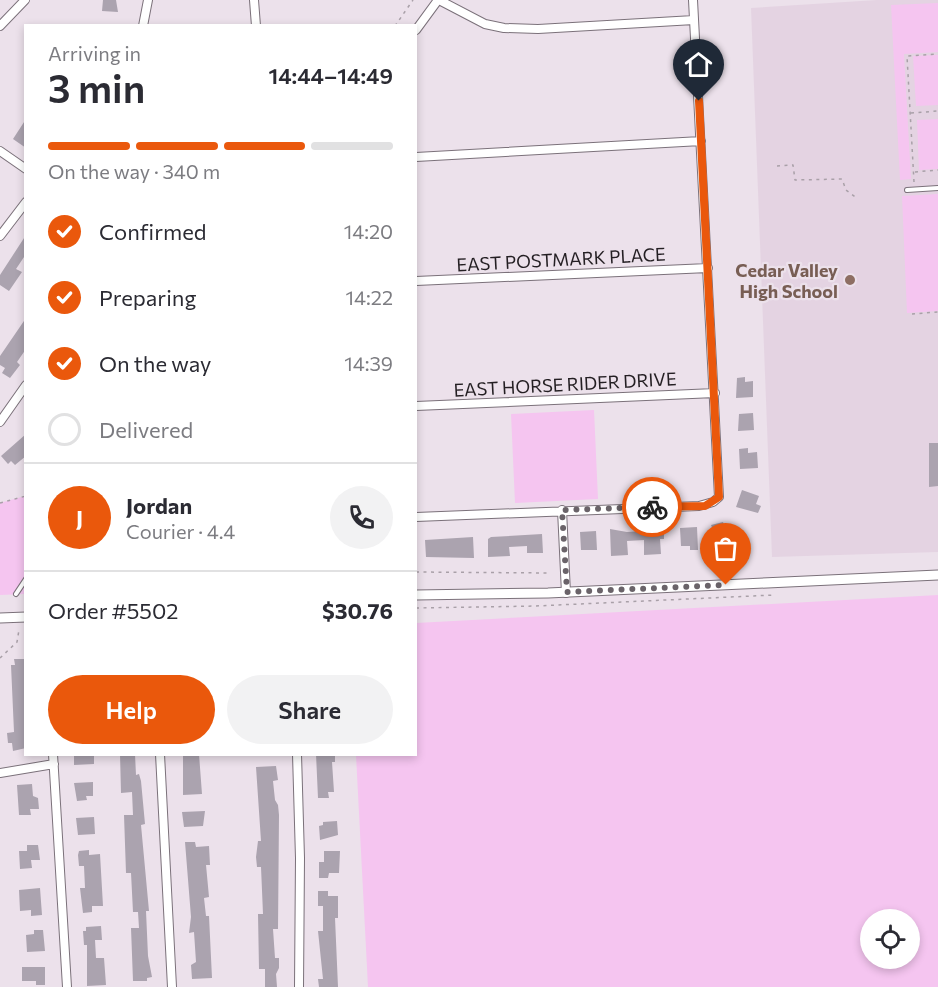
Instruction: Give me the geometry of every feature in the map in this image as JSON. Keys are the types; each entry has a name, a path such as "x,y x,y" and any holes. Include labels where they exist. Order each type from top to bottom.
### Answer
{"street":[{"path":"0,26 25,0"},
{"path":"143,24 148,0"},
{"path":"254,0 256,24"},
{"path":"417,29 439,0 485,24 504,28 538,29 694,20"},
{"path":"417,517 699,506 713,502 719,497 693,0"},
{"path":"417,157 701,141"},
{"path":"0,152 24,168"},
{"path":"0,236 24,205"},
{"name":"EAST POSTMARK PLACE","path":"417,281 708,268"},
{"path":"0,422 24,388"},
{"name":"EAST HORSE RIDER DRIVE","path":"417,406 715,393"},
{"path":"562,510 567,592"},
{"path":"417,595 567,592 938,575"},
{"path":"0,618 24,616"},
{"path":"53,756 66,987"},
{"path":"160,756 172,987"},
{"path":"297,756 300,858 299,987"},
{"path":"0,773 54,764"}],"lane":[{"path":"907,190 938,188"},
{"path":"16,594 24,582"}],"path":[{"path":"396,24 413,0"},
{"path":"914,182 907,56 938,54"},
{"path":"910,113 938,111"},
{"path":"777,166 793,165 795,180 842,179 846,190 858,199"},
{"path":"914,172 938,170"},
{"path":"912,314 938,312"},
{"path":"0,503 24,497"},
{"path":"417,572 549,573"},
{"path":"417,608 536,606 774,595"},
{"path":"0,658 17,642 19,630"}],"shaded area":[{"name":"Cedar Valley High School","path":"877,0 938,0 938,552 772,557 751,8"},
{"path":"938,3 938,52 904,54 911,179 900,180 891,5"},
{"path":"938,55 938,105 916,106 913,56"},
{"path":"938,119 938,169 919,170 917,120"},
{"path":"938,194 938,311 907,313 902,196"},
{"path":"594,410 598,499 515,503 511,414"},
{"path":"24,496 24,594 0,595 0,503"},
{"path":"938,595 938,987 368,987 356,756 417,756 417,623"}],"building":[{"path":"103,0 116,0 118,12 102,11"},
{"path":"24,122 24,147 13,139"},
{"path":"24,238 24,257 16,269 22,272 9,291 0,285 0,275"},
{"path":"24,321 24,352 17,362 20,365 10,378 2,373 5,368 0,365 0,356"},
{"path":"745,377 745,382 753,381 753,397 736,398 737,378"},
{"path":"753,413 754,430 738,431 739,414"},
{"path":"24,436 24,458 15,465 11,461 8,464 1,456"},
{"path":"929,443 938,443 938,486 929,487"},
{"path":"748,448 748,453 757,452 758,468 740,469 739,449"},
{"path":"742,490 759,496 756,504 761,506 758,513 736,507"},
{"path":"723,522 725,527 729,525 735,542 728,545 730,551 722,553 711,525"},
{"path":"643,527 664,530 664,539 660,539 661,554 644,555 644,540 627,541 628,555 611,556 610,529 627,532 643,531"},
{"path":"697,527 698,550 690,550 690,546 681,546 680,528"},
{"path":"596,531 597,550 581,550 580,532"},
{"path":"542,534 543,553 527,553 527,546 509,547 510,556 488,557 488,539 491,537"},
{"path":"473,537 474,558 426,557 425,540"},
{"path":"14,659 24,659 24,748 13,751 12,743 8,743 7,733 14,732 11,665 15,665"},
{"path":"74,756 94,756 94,764 74,765"},
{"path":"120,756 135,756 136,775 139,774 141,781 145,824 141,825 149,911 146,911 148,956 152,977 147,978 147,981 133,981 131,928 139,928 138,912 133,912 131,873 126,873 124,815 133,815 132,792 121,793"},
{"path":"183,756 199,756 202,794 183,795"},
{"path":"316,756 335,756 335,762 332,762 334,792 328,792 329,798 318,798"},
{"path":"276,766 278,780 273,781 279,815 278,929 273,929 275,958 279,958 279,968 276,974 277,987 265,987 265,969 259,969 258,914 263,914 261,867 257,867 256,857 258,841 261,841 256,767"},
{"path":"93,782 93,796 86,796 87,800 77,801 74,783"},
{"path":"32,784 33,796 38,798 39,809 30,809 31,815 19,815 17,785"},
{"path":"205,811 203,826 184,827 182,812"},
{"path":"94,817 95,834 78,835 76,818"},
{"path":"337,821 338,835 320,840 319,826 323,825 323,822"},
{"path":"185,842 195,842 196,847 209,846 210,865 206,865 209,897 204,898 206,916 209,916 212,978 192,979 191,965 196,962 194,932 189,933 191,917"},
{"path":"27,845 38,845 40,860 31,860 32,868 20,869 19,851 27,851"},
{"path":"89,850 89,855 100,854 103,906 92,906 92,912 83,913 80,888 85,888 84,866 79,866 78,855 79,851"},
{"path":"324,851 340,851 339,873 329,873 328,878 319,878 319,862 324,862"},
{"path":"40,888 42,915 31,916 31,910 20,911 19,890"},
{"path":"318,891 328,891 328,896 338,896 338,918 335,918 338,987 319,987 318,979 323,979 318,931 323,931 323,906 318,906"},
{"path":"101,926 102,940 95,940 96,958 104,958 106,985 87,986 87,945 84,945 83,931 86,931 86,927"},
{"path":"34,930 43,930 45,951 27,952 26,935 34,934"},
{"path":"22,967 45,967 45,985 36,985 36,981 22,981"}],"way so far":[{"path":"652,507 562,510 567,592 726,585"}],"place":[{"name":"Cedar Valley High School","path":"850,280"}],"route":[{"path":"652,507 705,506 719,497 720,481 699,101"}]}
